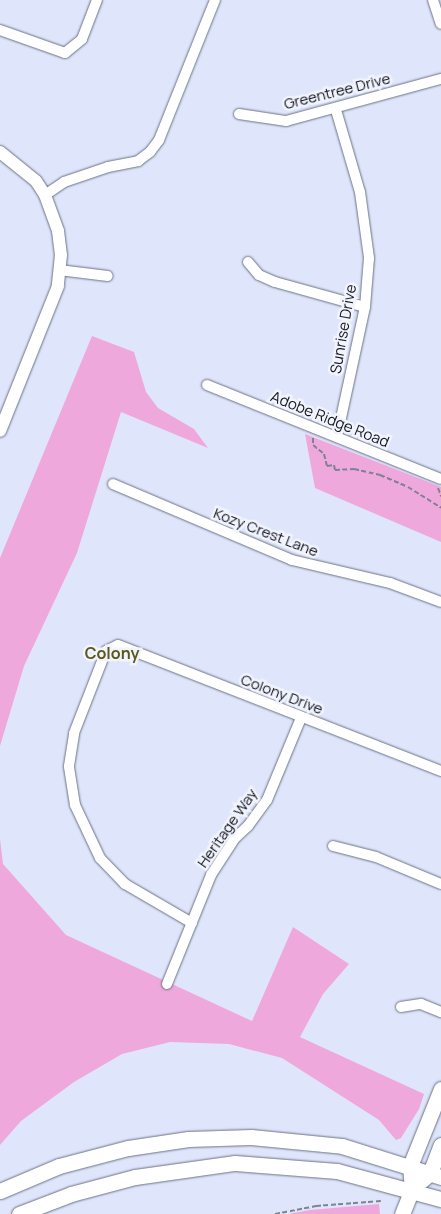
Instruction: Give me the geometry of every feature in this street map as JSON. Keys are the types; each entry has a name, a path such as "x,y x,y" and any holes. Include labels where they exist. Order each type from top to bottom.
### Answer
{"main road":[{"path":"402,1214 412,1189 410,1166 441,1089"},
{"path":"0,1191 59,1166 128,1148 188,1139 251,1138 342,1146 436,1175"},
{"path":"412,1189 436,1175 441,1146"},
{"path":"19,1214 71,1194 135,1178 235,1164 338,1171 412,1189 441,1200"}],"street":[{"path":"0,30 65,53 82,39 97,0"},
{"path":"45,195 64,182 108,167 138,160 150,152 159,140 215,0"},
{"path":"433,0 441,24"},
{"name":"Greentree Drive","path":"239,114 286,121 336,110 441,80"},
{"name":"Sunrise Drive","path":"336,110 360,192 367,228 369,258 365,307 337,438"},
{"path":"0,152 36,182 45,195 58,231 59,270 58,286 0,431"},
{"path":"248,262 259,276 365,307"},
{"path":"59,270 108,276"},
{"name":"Adobe Ridge Road","path":"207,384 441,479"},
{"name":"Kozy Crest Lane","path":"113,484 292,560 390,583 441,602"},
{"name":"Colony Drive","path":"192,923 125,884 100,858 86,835 75,805 70,766 74,733 106,651 118,645 301,718 441,771"},
{"name":"Heritage Way","path":"167,984 211,875 235,838 248,826 267,800 301,718"},
{"path":"333,846 376,857 441,884"},
{"path":"401,1008 421,1004 441,1012"}],"path":[{"path":"316,429 313,445 324,454 327,466 334,465 335,470 354,469 380,475 408,487 441,508"},
{"path":"275,1214 309,1207 381,1200"}],"shaded area":[{"path":"92,336 134,352 146,392 158,408 194,429 208,448 121,412 77,553 24,666 0,746 0,558"},
{"path":"305,434 441,487 441,542 315,488"},
{"path":"0,839 3,864 66,935 252,1021 293,927 349,964 323,994 300,1037 424,1094 419,1109 401,1138 396,1140 379,1120 282,1058 229,1044 170,1042 122,1054 74,1082 21,1121 0,1145"},
{"path":"379,1204 380,1214 288,1214 310,1210"}],"district":[{"name":"Colony","path":"112,653"}]}
